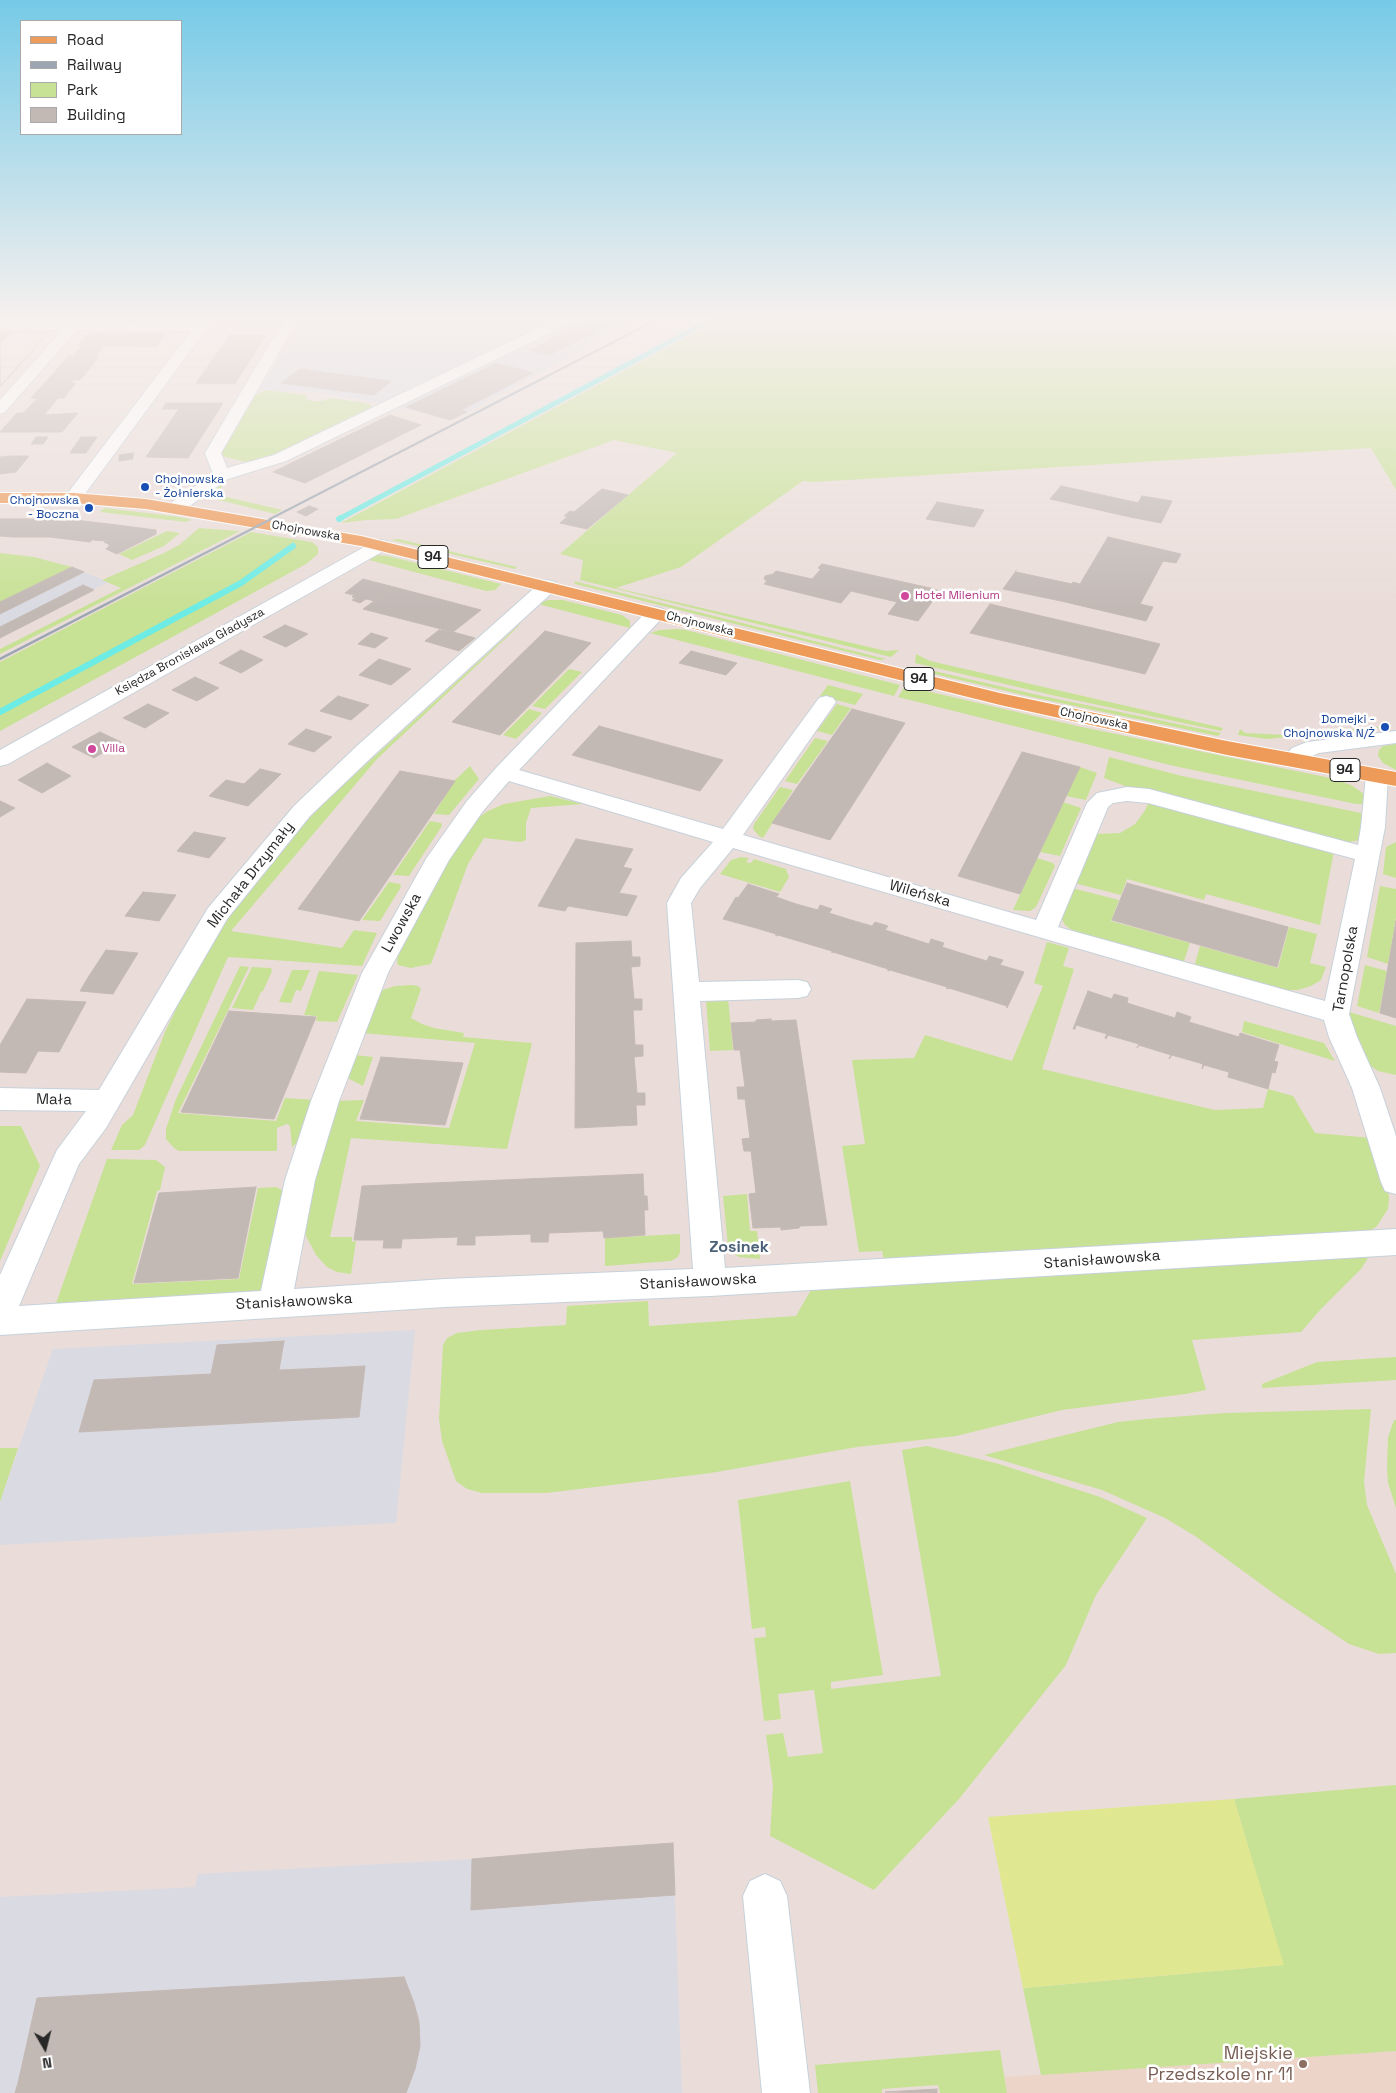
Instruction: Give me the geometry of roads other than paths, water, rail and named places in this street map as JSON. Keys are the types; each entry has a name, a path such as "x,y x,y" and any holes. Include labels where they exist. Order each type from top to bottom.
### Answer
{"main road":[{"name":"Chojnowska","path":"0,498 74,498 122,501 175,508 361,541 991,697 1154,733 1387,778"}],"street":[{"path":"74,498 136,414"},
{"path":"222,475 213,453 236,414"},
{"path":"175,508 222,475 280,458 372,414"},
{"name":"Księdza Bronisława Gładysza","path":"0,741 361,541"},
{"name":"Księdza Bronisława Gładysza","path":"0,759 381,546"},
{"name":"Michała Drzymały","path":"0,1312 66,1158 102,1110 217,914 302,811 352,762 548,586"},
{"name":"Lwowska","path":"275,1302 302,1171 328,1092 375,973 438,859 469,814 504,773 656,613"},
{"path":"710,1282 678,913 680,900 690,884 729,838 826,702"},
{"path":"1293,760 1300,753 1315,747 1396,736"},
{"name":"Wileńska","path":"504,773 1044,931 1336,1014"},
{"name":"Tarnopolska","path":"1387,778 1373,827 1336,1014 1343,1037 1366,1088 1396,1182"},
{"path":"1044,931 1098,803 1105,798 1116,795 1149,796 1368,856"},
{"path":"685,992 798,989"},
{"name":"Mała","path":"0,1099 102,1110"},
{"name":"Mała","path":"0,1117 102,1110"},
{"name":"Stanisławowska","path":"0,1321 275,1302 710,1282 1396,1242"},
{"path":"765,1896 786,2093"}],"waterway":[{"path":"341,518 339,519 536,414"},
{"path":"0,712 241,583 293,546"}],"railway":[{"path":"270,519 474,414"},
{"path":"0,659 273,518"}],"place":[{"name":"Chojnowska - Żołnierska","path":"145,487"},
{"name":"Chojnowska - Boczna","path":"89,508"},
{"name":"Hotel Milenium","path":"905,596"},
{"name":"Domejki - Chojnowska N/Ż","path":"1385,727"},
{"name":"Villa","path":"92,749"},
{"name":"Miejskie Przedszkole nr 11","path":"1303,2064"}],"district":[{"name":"Zosinek","path":"739,1248"}]}
